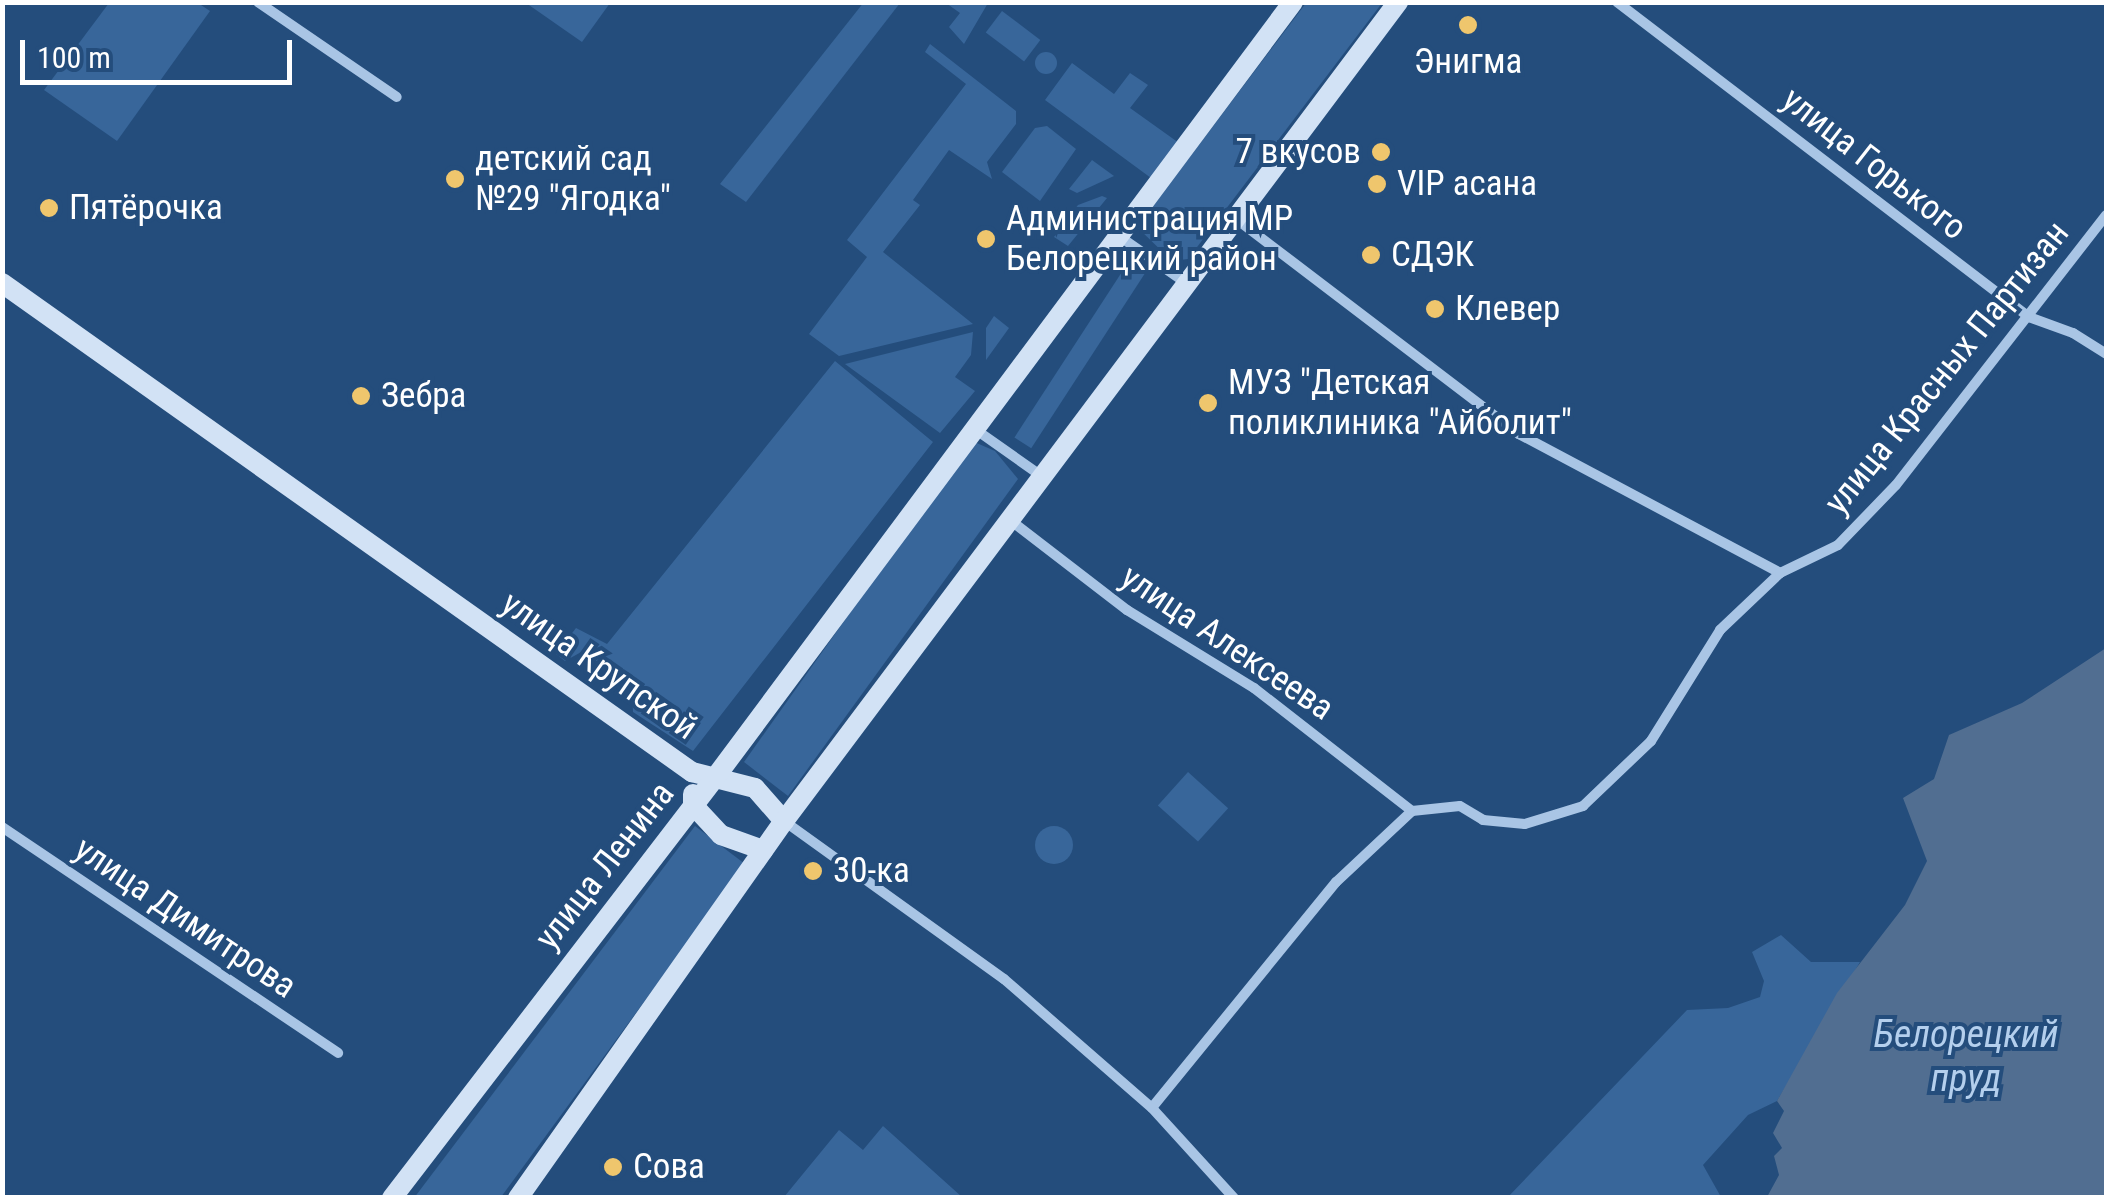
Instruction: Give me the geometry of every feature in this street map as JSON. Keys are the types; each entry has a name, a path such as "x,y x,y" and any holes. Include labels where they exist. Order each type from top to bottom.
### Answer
{"main road":[{"name":"улица Ленина","path":"392,1198 717,775 972,426 1293,2"},
{"path":"518,1198 784,821 1398,2"},
{"name":"улица Крупской","path":"2,283 692,772 717,775 755,788 784,821"},
{"path":"692,772 693,805 721,835 763,850"}],"street":[{"path":"258,2 397,97"},
{"name":"улица Горького","path":"1617,2 2029,317 2073,332 2106,354"},
{"name":"улица Красных Партизан","path":"1412,812 1460,806 1484,820 1525,824 1582,806 1650,741 1720,630 1780,573 1838,545 1896,484 2106,216"},
{"path":"1235,217 1519,434 1780,573"},
{"path":"1118,236 1186,283"},
{"path":"972,426 1043,478"},
{"name":"улица Алексеева","path":"1010,520 1127,610 1254,688 1412,812"},
{"path":"1152,1108 1336,882 1412,812"},
{"name":"улица Крупской","path":"784,821 976,956 1152,1108 1232,1194"},
{"name":"улица Димитрова","path":"2,828 338,1053"}],"shaded area":[{"path":"864,2 900,3 746,202 720,184"},
{"path":"109,3 198,3 210,11 117,141 44,90"},
{"path":"526,3 610,3 582,42"},
{"path":"946,3 988,3 964,44 949,27 960,13"},
{"path":"1306,3 1382,3 1188,259 1172,261 1137,227"},
{"path":"1002,11 1040,40 1024,61 986,33"},
{"path":"930,44 1016,111 1016,124 987,162 992,179 949,150 913,200 920,205 883,252 973,324 839,356 809,334 867,257 847,240 966,84 925,52"},
{"path":"1042,52 1050,52 1057,63 1050,74 1042,74 1035,67 1035,59"},
{"path":"1072,63 1114,94 1130,73 1148,85 1130,108 1179,143 1151,178 1045,100"},
{"path":"1047,126 1076,149 1040,201 1002,172 1035,128"},
{"path":"1092,160 1114,176 1077,193 1069,189"},
{"path":"1102,196 1107,198 1068,246 1054,237 1078,205"},
{"path":"1131,258 1148,269 1031,448 1014,437"},
{"path":"994,316 1009,328 986,360 986,328"},
{"path":"973,332 971,355 955,377 975,391 940,433 845,364"},
{"path":"835,361 933,442 693,751 633,712 632,686 583,651 565,661 556,654 576,628 607,644"},
{"path":"972,441 995,451 1018,479 788,796 744,762"},
{"path":"1188,772 1228,808 1198,842 1158,805"},
{"path":"695,826 745,864 501,1197 414,1198"},
{"path":"1054,826 1067,832 1073,845 1067,858 1054,864 1041,858 1035,845 1041,832"},
{"path":"1781,935 1811,962 1860,962 1777,1101 1748,1115 1703,1165 1721,1197 1507,1198 1687,1010 1728,1008 1760,997 1764,981 1752,952"},
{"path":"883,1126 962,1197 784,1197 839,1130 863,1150"}],"water":[{"name":"Белорецкий пруд","path":"2106,648 2106,1197 1767,1197 1779,1175 1774,1156 1782,1148 1773,1133 1784,1111 1777,1101 1837,993 1905,905 1927,861 1903,798 1934,779 1949,735 2022,703"}],"place":[{"name":"Энигма","path":"1468,25"},
{"name":"7 вкусов","path":"1381,152"},
{"name":"детский сад №29 \"Ягодка\"","path":"455,179"},
{"name":"VIP асана","path":"1377,184"},
{"name":"Пятёрочка","path":"49,208"},
{"name":"Администрация МР Белорецкий район","path":"986,239"},
{"name":"СДЭК","path":"1371,255"},
{"name":"Клевер","path":"1435,309"},
{"name":"Зебра","path":"361,396"},
{"name":"МУЗ \"Детская поликлиника \"Айболит\"","path":"1208,403"},
{"name":"30-ка","path":"813,871"},
{"name":"Сова","path":"613,1167"}]}
